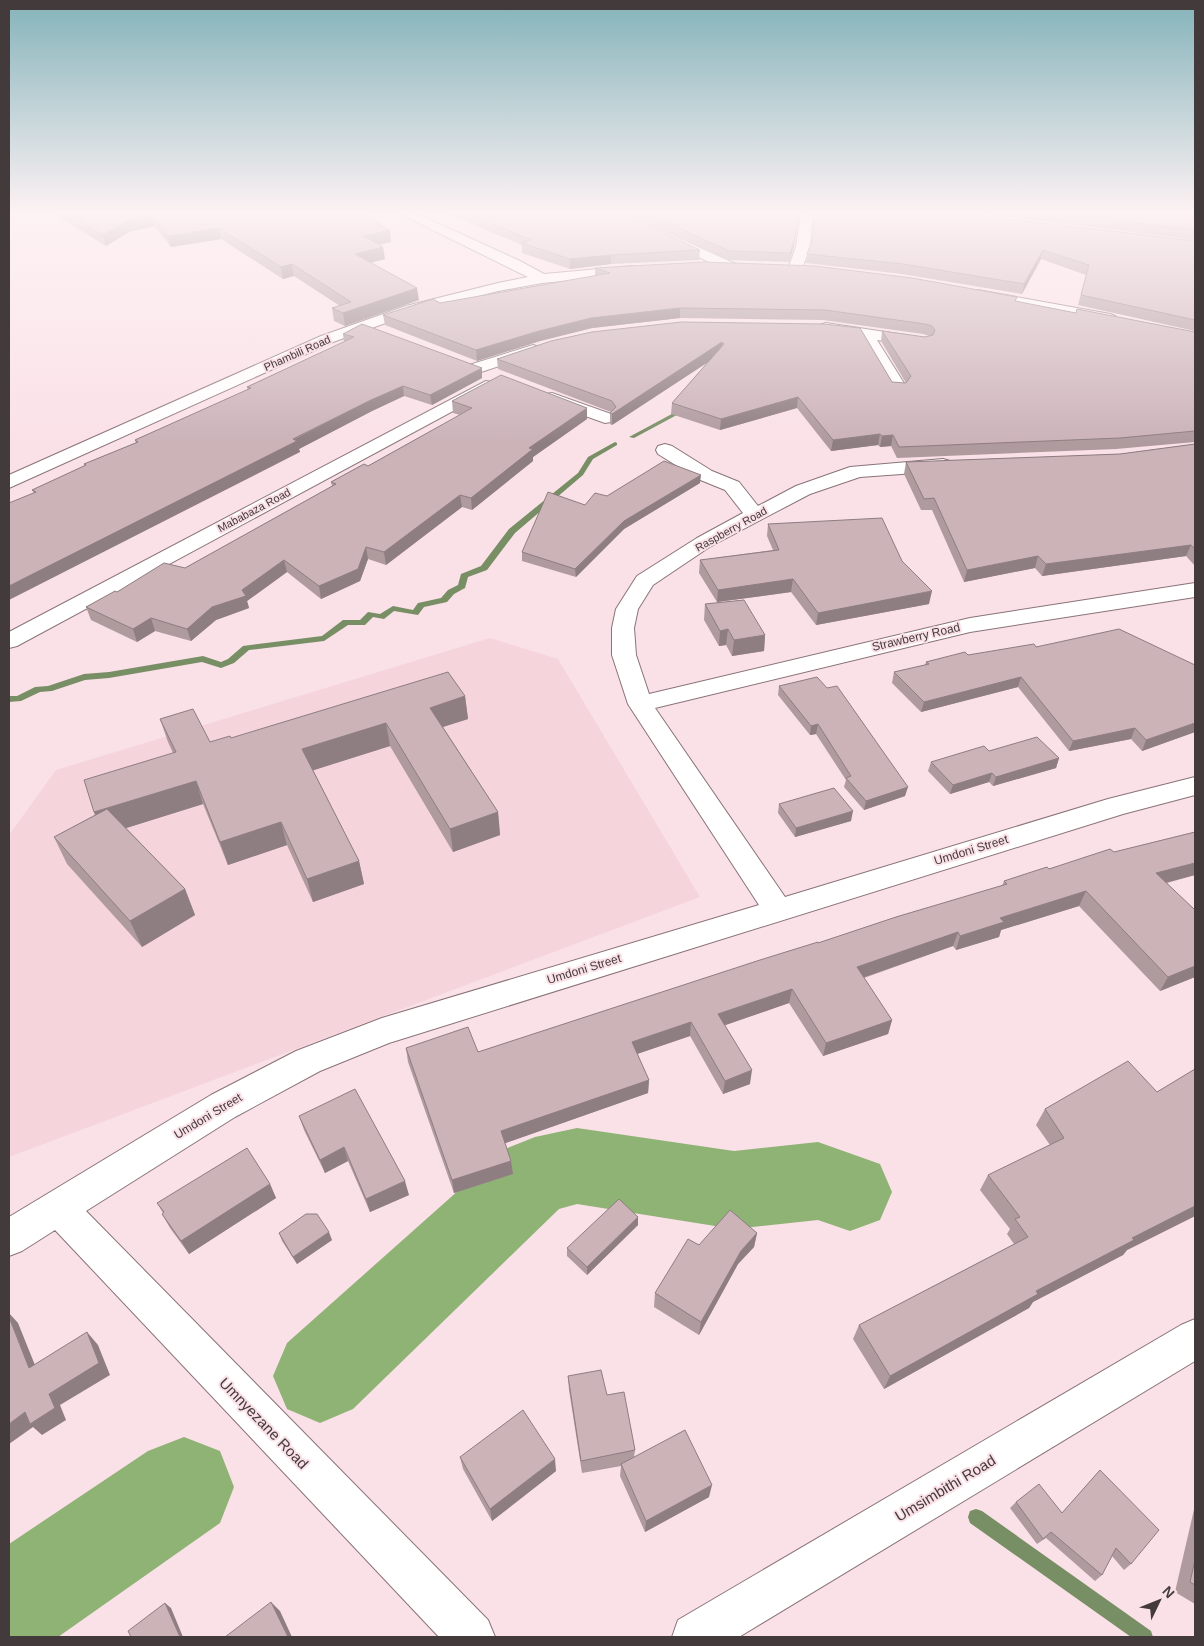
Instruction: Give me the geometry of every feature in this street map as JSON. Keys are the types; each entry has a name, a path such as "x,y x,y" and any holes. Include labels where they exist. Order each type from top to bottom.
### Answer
{"street":[{"name":"Phambili Road","path":"9,482 318,343 411,309 494,289"},
{"path":"967,292 1129,323"},
{"path":"364,325 392,336"},
{"path":"814,327 922,341"},
{"path":"866,334 898,388"},
{"path":"456,362 475,369 546,346"},
{"name":"Mababaza Road","path":"9,641 499,379 475,369"},
{"path":"534,392 605,418"},
{"path":"665,450 705,475 732,486 755,515"},
{"name":"Raspberry Road","path":"776,909 640,704 624,655 623,628 627,608 645,581 704,542 803,490 857,471 899,466 958,464"},
{"name":"Strawberry Road","path":"640,704 970,625 1195,590"},
{"name":"Umdoni Street","path":"9,1238 223,1106 308,1061 382,1032 776,909 1118,806 1195,786"},
{"name":"Umnyezane Road","path":"58,1208 471,1637"},
{"name":"Umsimbithi Road","path":"695,1637 1195,1339"}],"shaded area":[{"path":"490,638 558,659 700,897 9,1157 9,835 56,770"}],"building":[{"path":"331,289 415,289 343,313 332,308 351,302"},
{"path":"520,289 972,289 1017,297 1015,301 1076,313 1077,309 1195,332 1195,431 1120,438 899,447 893,435 882,436 880,434 833,440 798,397 721,419 672,403 724,344 722,342 612,414 610,413 616,407 612,401 497,359 551,341 592,332 681,322 824,324 860,328 892,382 906,383 911,376 882,331 925,337 933,335 935,330 932,326 925,324 825,310 680,308 591,318 476,350 383,315 433,299 440,303"},
{"path":"1083,289 1195,289 1195,320 1081,295"},
{"path":"362,324 482,368 430,395 403,386 371,400 293,439 297,441 9,586 9,503 36,492 32,490 86,465 84,464 138,442 135,440 251,388 247,387 354,337 343,334"},
{"path":"501,375 587,408 529,448 533,449 471,498 460,495 384,552 366,547 358,569 319,586 284,560 242,590 246,596 212,607 187,629 151,618 133,629 86,607 115,591 117,592 164,563 185,568 336,484 331,482 364,464 368,466 472,408 452,401"},
{"path":"1195,444 1195,549 1191,545 1046,564 1038,556 967,570 934,498 924,499 906,462 1120,454"},
{"path":"664,461 701,475 624,521 575,569 522,552 548,492 585,505 595,493 607,496"},
{"path":"882,518 902,561 932,591 818,613 793,579 718,590 700,560 779,550 768,524"},
{"path":"744,600 765,635 734,640 728,629 720,631 705,604"},
{"path":"1119,629 1195,665 1195,723 1146,740 1135,728 1073,741 1021,677 924,702 894,672 929,664 926,662 965,652 968,655 1034,644 1036,647"},
{"path":"448,672 465,696 430,708 498,812 450,829 386,723 302,749 359,861 307,879 281,822 220,842 196,781 94,812 84,780 176,752 160,719 193,709 210,742 230,736 231,738"},
{"path":"817,677 827,688 837,686 908,787 866,801 846,778 851,776 818,724 811,726 779,686"},
{"path":"1037,737 1059,758 996,777 992,773 953,785 931,762 984,746 989,751"},
{"path":"834,788 853,811 796,828 779,804"},
{"path":"107,809 185,889 130,921 54,837"},
{"path":"1195,832 1195,863 1156,873 1195,910 1195,966 1168,977 1086,891 1000,918 1004,922 960,936 958,932 857,967 892,1020 826,1043 792,989 718,1014 752,1070 725,1081 691,1022 632,1042 649,1080 501,1131 511,1161 452,1180 406,1048 468,1027 478,1052 760,960 1007,884 1004,881 1047,867 1049,869 1110,849 1114,852"},
{"path":"1128,1061 1157,1092 1195,1069 1195,1206 1036,1291 1038,1294 890,1376 859,1325 1028,1237 1015,1219 1020,1217 988,1175 1064,1138 1045,1109"},
{"path":"355,1089 405,1181 366,1199 344,1147 320,1160 299,1116"},
{"path":"247,1148 270,1184 181,1241 162,1214 164,1212 157,1203"},
{"path":"619,1199 638,1217 587,1267 567,1248"},
{"path":"730,1210 757,1233 741,1251 701,1322 655,1293 688,1239 699,1245"},
{"path":"306,1214 317,1214 329,1232 293,1257 279,1233"},
{"path":"9,1317 29,1368 87,1332 99,1363 49,1394 55,1408 30,1424 25,1412 9,1424"},
{"path":"601,1370 607,1395 624,1392 635,1450 581,1461 568,1376"},
{"path":"523,1410 555,1459 490,1509 460,1457"},
{"path":"685,1430 712,1485 646,1521 621,1464"},
{"path":"1100,1470 1159,1530 1131,1564 1116,1548 1102,1575 1051,1532 1043,1539 1016,1502 1039,1484 1062,1513"},
{"path":"1195,1560 1195,1585 1190,1582"},
{"path":"271,1602 288,1637 225,1637"},
{"path":"165,1603 180,1637 131,1637 128,1631"}],"waterway":[{"path":"632,437 685,409"},
{"path":"9,699 18,699 38,689 49,689 84,677 109,675 203,659 221,665 231,661 246,648 324,638 346,622 362,623 371,614 381,617 393,608 415,613 421,605 444,600 451,592 462,586 464,576 484,568 512,531 581,474 590,458 615,444"},
{"path":"320,1376 535,1176 577,1166 734,1190 818,1181 850,1192"},
{"path":"9,1607 184,1487"},
{"path":"976,1517 1145,1637"}]}
